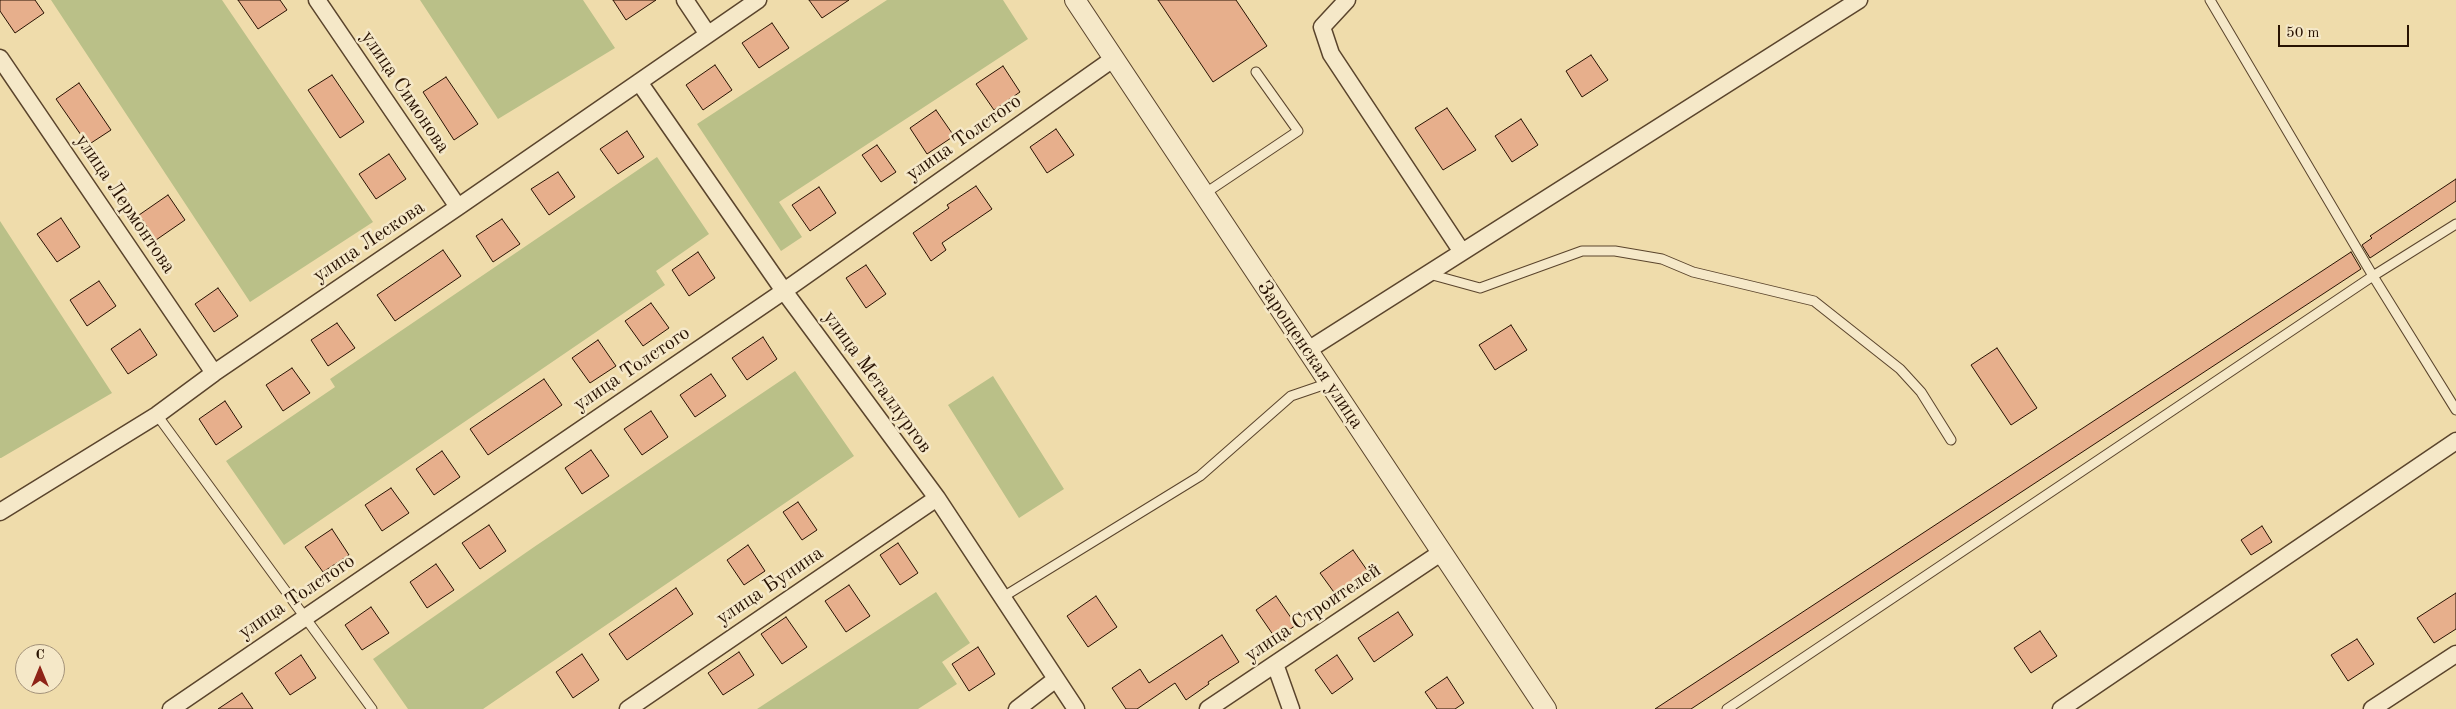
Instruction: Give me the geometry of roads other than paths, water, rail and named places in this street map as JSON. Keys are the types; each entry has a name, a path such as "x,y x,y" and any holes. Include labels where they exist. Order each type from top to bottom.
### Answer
{"street":[{"name":"улица Симонова","path":"317,0 458,207"},
{"path":"685,0 707,33"},
{"name":"улица Лескова","path":"0,512 157,415 214,373 458,207 707,33 758,0"},
{"name":"Зарощенская улица","path":"1075,0 1546,709"},
{"path":"1347,0 1322,27 1331,54 1462,252"},
{"path":"1308,350 1859,0"},
{"name":"улица Лермонтова","path":"0,58 214,373"},
{"name":"улица Толстого","path":"171,709 784,291 1113,59"},
{"name":"улица Металлургов","path":"639,82 784,291 936,498 1076,709"},
{"path":"2061,709 2456,441"},
{"name":"улица Бунина","path":"628,709 936,498"},
{"name":"улица Строителей","path":"1208,709 1442,552"},
{"path":"2372,709 2456,654"},
{"path":"1275,664 1291,709"},
{"path":"1017,709 1056,679"}],"lane":[{"path":"2210,0 2373,276 2456,410"},
{"path":"1204,194 1298,131 1256,72"},
{"path":"1727,709 2373,276 2456,224"},
{"path":"1429,274 1480,288 1582,251 1615,251 1662,260 1693,272 1814,301 1900,369 1921,392 1951,440"},
{"path":"1002,597 1200,476 1291,396 1329,383"},
{"path":"157,415 372,709"}]}
